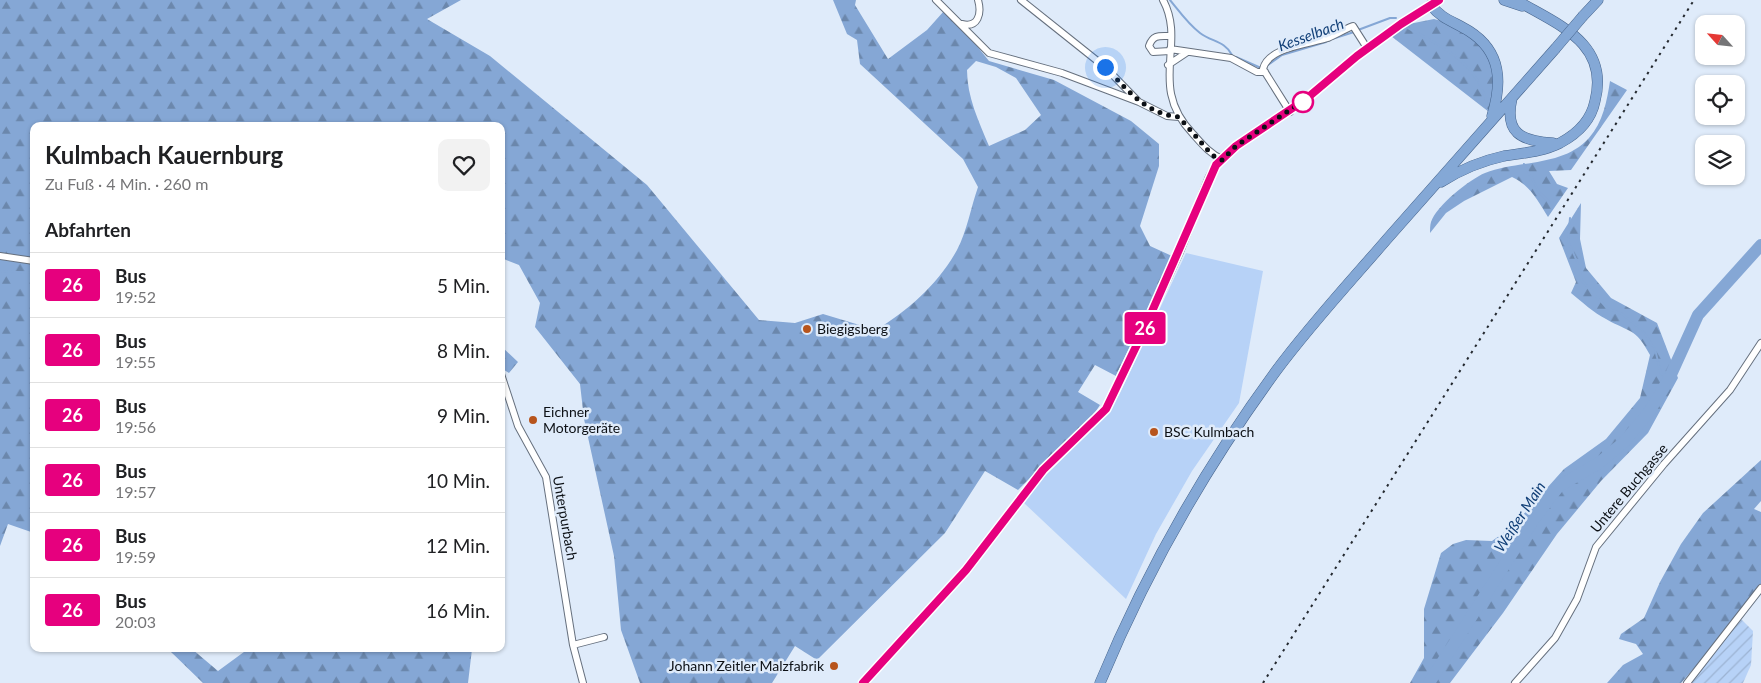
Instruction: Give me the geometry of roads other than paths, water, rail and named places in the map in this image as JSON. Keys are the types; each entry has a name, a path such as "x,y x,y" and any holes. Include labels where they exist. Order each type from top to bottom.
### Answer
{"highway":[{"path":"1504,0 1530,8"},
{"path":"1432,188 1477,164 1559,144 1576,133 1585,124 1594,107 1598,90 1598,77 1588,51 1580,40 1550,18 1516,0"},
{"path":"1100,683 1136,602 1164,546 1237,427 1277,370 1337,295 1598,0"},
{"path":"1435,2 1438,14 1481,39 1490,51 1498,75 1499,94 1491,120"},
{"path":"1512,98 1509,111 1510,122 1516,132 1524,139 1533,142 1559,144"}],"street":[{"path":"936,0 989,53 1062,73 1139,102 1167,116 1179,117"},
{"path":"960,23 972,25 976,22 980,13 978,0"},
{"path":"1021,0 1105,67 1139,102"},
{"path":"1163,0 1169,18 1169,85 1179,117 1212,155 1222,160"},
{"path":"863,683 966,570 1043,470 1106,409 1179,254 1209,178 1222,160 1236,146 1290,112 1367,48 1435,2"},
{"path":"1170,36 1157,36 1152,39 1149,46 1153,52 1170,50 1231,58 1258,72 1264,69 1281,51 1330,37 1353,26 1367,48"},
{"path":"1168,65 1186,53"},
{"path":"1264,69 1290,112"},
{"path":"0,256 30,260"},
{"name":"Untere Buchgasse","path":"1516,683 1555,638 1577,599 1596,548 1664,464 1730,390 1761,343"},
{"name":"Unterpurbach","path":"505,386 518,426 546,477 573,646 583,683"},
{"path":"1687,683 1761,588"},
{"path":"573,646 604,637"}],"waterway":[{"name":"Kesselbach","path":"1170,0 1196,29 1205,36 1222,44 1232,55"},
{"name":"Kesselbach","path":"1358,30 1390,18 1396,18"},
{"name":"Kesselbach","path":"1408,28 1457,57 1475,77 1482,89 1487,104"},
{"name":"Kesselbach","path":"1332,39 1354,32"},
{"name":"Kesselbach","path":"1268,65 1282,55 1326,42"},
{"name":"Kesselbach","path":"1236,57 1261,68"},
{"name":"Kesselbach","path":"1524,164 1539,192 1550,203"},
{"name":"Kesselbach","path":"1570,218 1568,241 1579,266 1582,281 1607,308 1622,314 1642,330 1655,349 1661,374 1669,379"},
{"name":"Weißer Main","path":"1429,683 1534,519 1559,486 1599,463 1624,442 1649,412 1669,379 1698,315 1761,245"},
{"path":"0,271 30,273"}],"railway":[{"path":"1263,683 1694,0"}],"place":[{"name":"Biegigsberg","path":"807,329"},
{"name":"Eichner Motorgeräte","path":"533,420"},
{"name":"BSC Kulmbach","path":"1154,432"},
{"name":"Johann Zeitler Malzfabrik","path":"834,666"}]}
